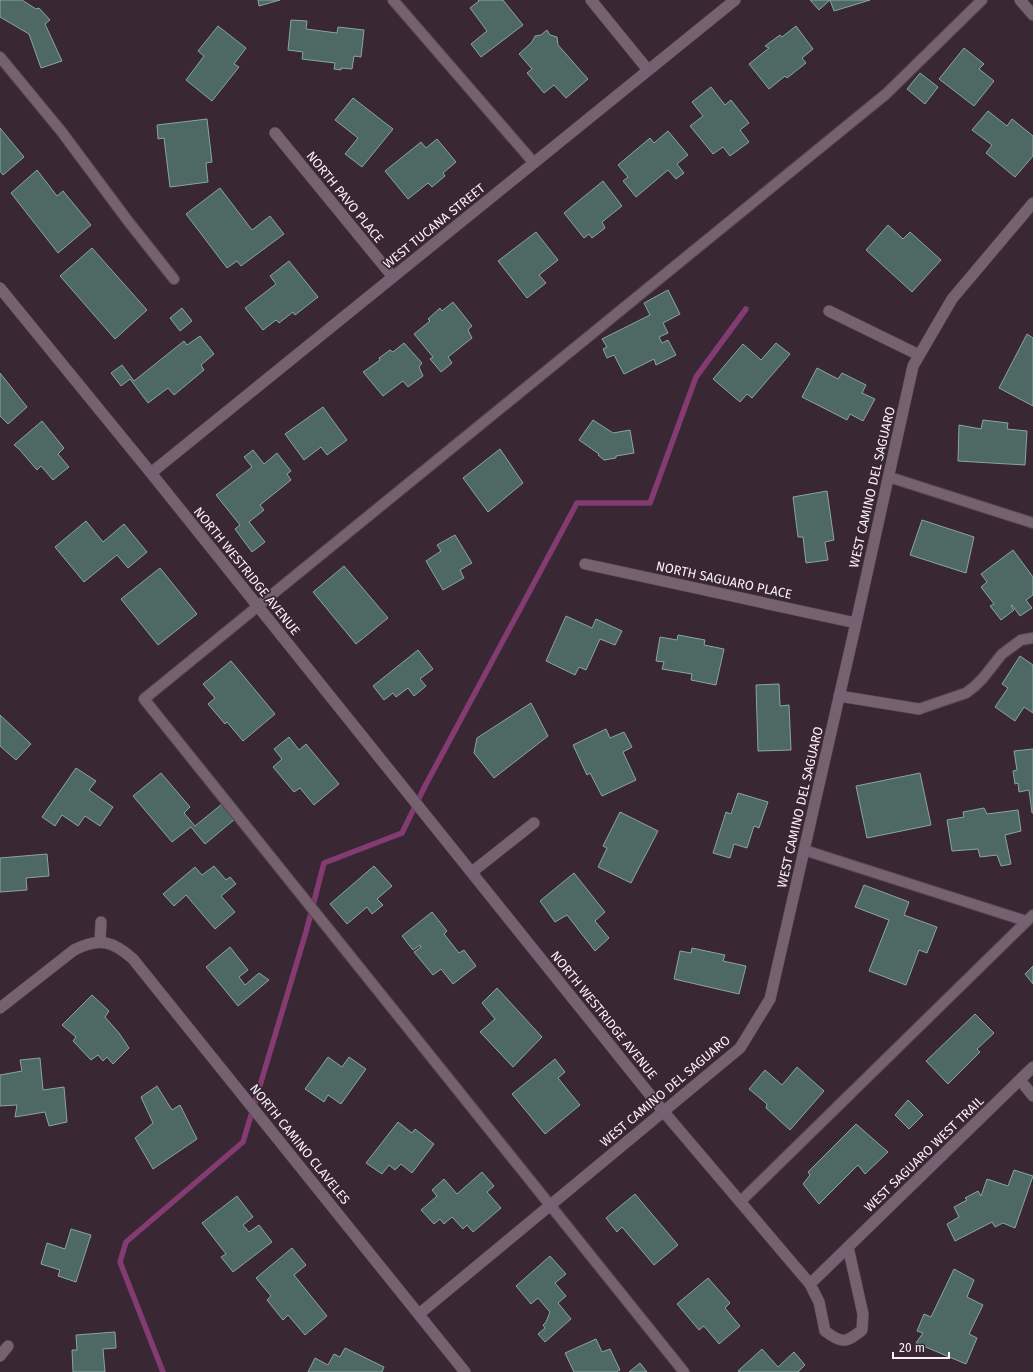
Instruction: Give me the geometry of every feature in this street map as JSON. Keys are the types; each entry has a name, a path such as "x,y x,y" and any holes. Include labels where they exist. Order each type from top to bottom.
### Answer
{"street":[{"path":"590,0 648,70"},
{"name":"WEST TUCANA STREET","path":"151,473 735,0"},
{"path":"1020,0 1033,14"},
{"name":"NORTH PAVO PLACE","path":"274,133 393,278"},
{"name":"WEST CAMINO DEL SAGUARO","path":"419,1314 740,1048 770,999 913,366 952,299 1033,202"},
{"name":"NORTH WESTRIDGE AVENUE","path":"0,288 151,473 663,1111 810,1284"},
{"path":"829,311 919,355"},
{"name":"NORTH SAGUARO PLACE","path":"585,564 856,623"},
{"path":"839,696 919,709"},
{"path":"472,872 534,823"},
{"path":"0,1008 74,950 85,944 103,942 101,922"},
{"name":"NORTH CAMINO CLAVELES","path":"103,942 114,945 133,959 465,1372"},
{"name":"WEST SAGUARO WEST TRAIL","path":"810,1284 1033,1067"},
{"path":"1020,1080 1033,1096"},
{"path":"810,1284 819,1302 825,1331 837,1340 850,1340 862,1330 863,1314 848,1247"},
{"path":"0,1356 8,1346"}],"lane":[{"path":"393,0 534,163"},
{"path":"684,1372 144,698 886,94 982,0"},
{"path":"0,57 61,131 128,221 174,279"},
{"path":"888,477 1033,523"},
{"path":"919,709 966,693 983,678 1002,654 1021,640 1033,638"},
{"path":"740,1202 1030,918 804,850"}],"building":[{"path":"0,0 22,0 36,9 39,8 50,20 45,24 62,61 41,68 29,34 0,17"},
{"path":"258,0 280,0 259,6"},
{"path":"478,0 503,0 523,25 481,57 471,44 487,31 470,8 479,1"},
{"path":"810,0 830,0 819,10"},
{"path":"830,0 870,0 834,11"},
{"path":"291,20 307,21 306,29 337,33 338,27 364,30 361,57 354,56 352,69 341,68 341,70 334,69 335,63 302,59 303,52 288,50"},
{"path":"218,26 246,48 234,64 239,67 212,101 186,80 204,56 198,51"},
{"path":"796,26 813,49 802,58 806,63 787,78 785,76 769,89 749,64 769,48 765,46 780,35 782,37"},
{"path":"547,30 550,35 557,37 558,45 588,79 566,98 554,85 544,93 527,73 532,69 519,54 532,42 535,36 541,35"},
{"path":"964,48 984,64 979,69 994,81 974,106 939,79"},
{"path":"920,73 938,87 925,104 907,89"},
{"path":"711,87 725,105 731,100 749,123 740,130 749,142 730,156 723,147 713,154 690,126 703,116 692,102"},
{"path":"353,98 393,129 362,167 345,154 358,138 335,120"},
{"path":"988,111 1007,126 1012,119 1033,136 1033,156 1015,177 986,153 992,145 972,130"},
{"path":"207,119 212,162 206,163 208,182 170,187 164,138 158,139 157,125"},
{"path":"0,128 24,157 3,175 0,171"},
{"path":"668,131 688,155 677,164 684,173 676,179 668,170 636,197 623,181 628,177 618,165 650,138 654,143"},
{"path":"437,139 456,162 443,173 445,176 432,187 428,183 408,199 385,171 421,142 426,148"},
{"path":"37,170 57,196 63,191 91,225 58,253 11,193"},
{"path":"603,181 622,206 602,222 605,228 592,238 589,234 584,238 564,213"},
{"path":"220,188 252,230 270,216 284,234 241,266 237,261 227,268 186,214"},
{"path":"888,225 903,239 910,232 941,260 912,292 866,250"},
{"path":"536,232 558,260 539,275 546,283 527,298 498,261"},
{"path":"92,248 147,310 115,339 60,276"},
{"path":"289,261 318,297 295,315 293,312 279,323 276,320 263,330 245,308 276,284 270,276"},
{"path":"668,290 680,314 663,323 668,333 659,337 662,343 668,340 676,355 656,365 654,359 624,374 614,355 607,358 603,349 607,347 602,339 650,315 644,303"},
{"path":"453,302 472,326 468,330 472,338 448,357 452,363 441,372 430,359 433,357 414,334 430,321 428,319 440,308 442,311"},
{"path":"182,308 192,321 180,331 170,318"},
{"path":"1027,334 1033,338 1033,406 999,388"},
{"path":"200,336 214,354 201,365 204,370 174,395 168,388 148,403 130,379 121,386 111,373 122,365 134,381 184,341 187,345"},
{"path":"404,343 422,363 419,367 423,376 408,387 403,381 383,396 363,372 380,360 379,358 390,350 393,352"},
{"path":"776,343 790,354 752,398 747,394 740,402 713,379 743,344 761,360"},
{"path":"817,368 838,379 842,373 866,385 862,393 875,399 863,421 850,414 847,420 802,397"},
{"path":"0,373 27,407 8,424 0,416"},
{"path":"323,407 347,440 327,455 321,447 304,460 285,434"},
{"path":"593,420 613,433 630,430 634,453 604,460 598,455 599,454 579,440"},
{"path":"983,420 1008,423 1007,429 1027,431 1025,465 958,461 959,425 981,429"},
{"path":"42,421 64,448 58,454 69,467 53,480 41,466 37,470 14,445"},
{"path":"500,449 523,483 488,512 463,478"},
{"path":"253,450 264,464 277,453 291,471 287,474 291,480 260,505 264,510 249,522 265,542 252,552 235,529 240,525 216,495 252,467 244,457"},
{"path":"827,491 834,540 825,542 828,560 806,563 803,537 798,537 793,497"},
{"path":"922,520 974,537 966,573 910,555"},
{"path":"86,521 103,542 124,524 147,552 128,568 117,555 84,582 55,547"},
{"path":"455,535 472,563 460,570 464,578 443,590 426,561 441,551 437,545"},
{"path":"1013,550 1033,577 1033,595 1026,600 1032,608 1020,616 1012,605 1011,606 1014,610 1001,620 990,606 994,604 981,587 987,582 981,574"},
{"path":"344,566 388,618 356,644 313,592"},
{"path":"160,568 197,614 158,645 121,599"},
{"path":"566,616 592,628 596,619 622,631 615,645 600,639 586,670 579,667 575,675 546,661"},
{"path":"678,635 705,640 704,645 724,649 716,685 691,680 692,674 662,669 664,662 656,661 660,637 677,640"},
{"path":"418,650 433,669 420,679 426,686 414,696 408,688 396,697 393,693 384,700 373,686"},
{"path":"1020,656 1033,665 1033,713 1024,707 1015,721 995,707 1008,688 1002,684"},
{"path":"231,661 275,714 243,741 227,722 225,724 208,704 215,698 203,684"},
{"path":"779,684 780,706 789,705 791,750 758,751 756,685"},
{"path":"531,703 548,736 494,778 474,753 477,738"},
{"path":"0,715 31,744 16,760 0,746"},
{"path":"606,729 610,738 624,732 632,747 623,752 636,780 602,796 590,773 587,775 573,745"},
{"path":"289,737 299,750 306,744 339,784 314,805 300,788 294,792 273,767 282,759 274,749"},
{"path":"1033,749 1032,813 1029,790 1019,792 1018,783 1015,784 1013,771 1017,770 1014,751"},
{"path":"76,768 96,781 89,790 113,807 100,826 85,816 78,826 62,815 55,826 42,817"},
{"path":"161,773 190,807 184,813 195,826 222,804 235,819 205,844 191,827 172,842 133,796"},
{"path":"920,773 931,825 867,838 856,786"},
{"path":"738,793 768,802 759,828 754,826 747,848 734,844 730,858 713,853 726,812 731,814"},
{"path":"984,808 987,814 1018,810 1021,831 1005,835 1011,864 1001,866 997,855 980,857 978,849 952,851 947,820 964,817 963,812"},
{"path":"620,812 658,831 631,883 598,867 607,848 603,846"},
{"path":"47,854 49,876 26,878 27,890 0,892 0,858"},
{"path":"214,866 226,880 230,877 236,884 221,896 235,912 215,929 186,895 174,906 163,894 195,867 202,875"},
{"path":"374,866 392,886 377,899 383,905 372,914 367,907 347,924 330,904"},
{"path":"574,873 605,912 595,921 609,938 595,951 567,915 555,922 540,901"},
{"path":"864,885 909,902 904,915 937,927 927,953 919,950 906,985 869,971 889,920 855,907"},
{"path":"432,912 447,931 444,934 459,953 464,950 476,966 453,984 441,969 433,975 414,952 421,947 420,945 413,950 402,936"},
{"path":"230,947 248,970 239,977 245,985 259,973 269,980 238,1006 206,967"},
{"path":"692,948 725,955 723,961 746,966 739,994 674,979 680,951 691,953"},
{"path":"1033,966 1033,984 1025,974"},
{"path":"497,988 542,1037 513,1067 480,1032 495,1019 482,1003"},
{"path":"92,995 109,1011 105,1017 119,1033 129,1048 113,1064 107,1057 103,1061 98,1055 91,1060 73,1041 76,1037 62,1025"},
{"path":"975,1014 994,1033 977,1049 980,1052 948,1084 926,1061"},
{"path":"328,1057 342,1067 349,1057 366,1069 341,1104 328,1095 324,1102 305,1089"},
{"path":"40,1058 43,1090 64,1087 67,1122 49,1126 45,1112 15,1117 17,1105 0,1106 0,1075 22,1071 20,1060"},
{"path":"555,1059 565,1072 558,1078 580,1105 545,1134 512,1094"},
{"path":"797,1067 824,1091 790,1130 766,1108 767,1104 749,1089 765,1070 782,1085"},
{"path":"157,1086 172,1110 180,1105 197,1139 153,1169 135,1138 153,1123 141,1097"},
{"path":"908,1100 923,1115 909,1129 895,1115"},
{"path":"398,1122 412,1133 415,1129 434,1144 412,1173 401,1164 395,1170 389,1165 382,1174 366,1163"},
{"path":"856,1124 888,1152 865,1174 858,1165 819,1204 803,1184 810,1175 808,1172"},
{"path":"1014,1170 1033,1176 1015,1228 1003,1223 995,1227 992,1222 955,1241 947,1224 959,1217 954,1207 967,1200 965,1198 978,1191 981,1196 987,1179 1008,1186"},
{"path":"482,1172 494,1186 487,1192 501,1208 473,1232 467,1225 463,1229 452,1217 444,1224 440,1219 434,1224 421,1210 437,1196 432,1190 444,1179 457,1194"},
{"path":"635,1194 678,1245 654,1265 622,1227 617,1232 606,1218"},
{"path":"237,1196 253,1217 243,1225 249,1232 259,1225 272,1242 233,1272 221,1257 226,1254 202,1223"},
{"path":"71,1229 91,1235 76,1282 58,1276 60,1270 41,1264 47,1243 65,1249"},
{"path":"292,1248 306,1265 294,1275 327,1316 305,1335 288,1315 283,1320 267,1300 271,1296 256,1278"},
{"path":"550,1256 566,1274 555,1283 566,1296 558,1303 571,1319 545,1342 538,1334 545,1328 543,1325 546,1322 550,1312 538,1298 531,1304 516,1286"},
{"path":"954,1269 974,1280 967,1297 983,1305 969,1334 977,1338 966,1364 916,1343 923,1333 917,1331 924,1314 931,1317"},
{"path":"708,1278 730,1303 725,1308 740,1326 719,1344 704,1326 699,1330 677,1304"},
{"path":"115,1332 116,1348 103,1349 105,1372 73,1372 72,1350 77,1350 76,1335"},
{"path":"596,1339 602,1352 610,1349 620,1370 616,1372 574,1372 565,1353"},
{"path":"345,1348 384,1367 382,1372 308,1372 315,1358 328,1365 334,1354 340,1357"},
{"path":"762,1349 778,1367 794,1352 805,1365 798,1372 738,1371"},
{"path":"640,1363 647,1372 629,1372"}],"waterway":[{"path":"163,1372 120,1262 126,1242 243,1142 306,932 324,863 402,833 425,786 577,503 650,503 696,377 746,309"}]}
